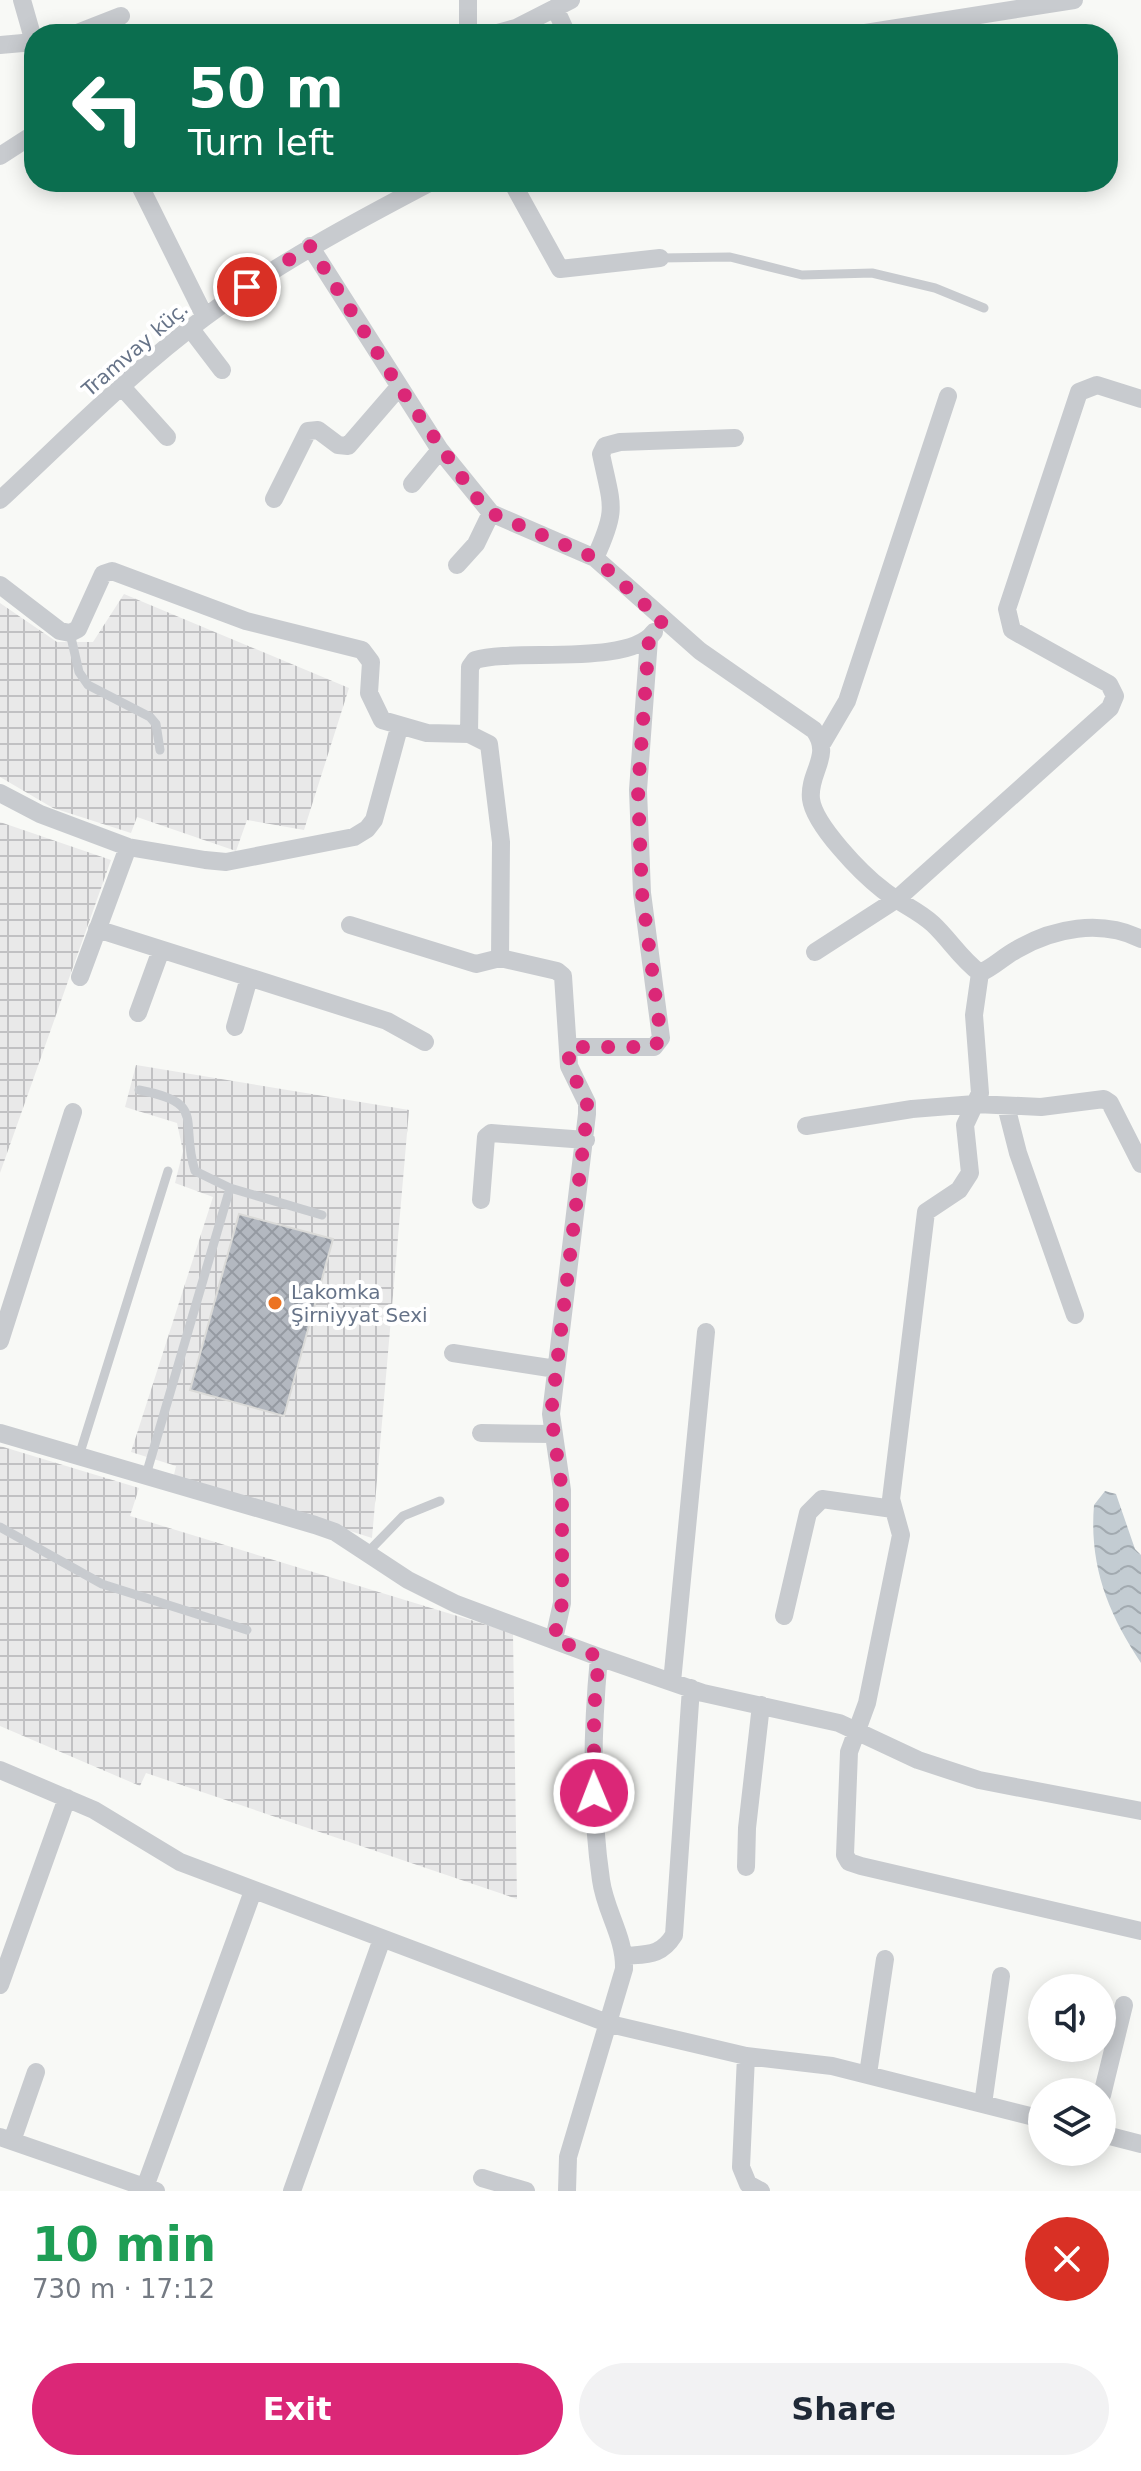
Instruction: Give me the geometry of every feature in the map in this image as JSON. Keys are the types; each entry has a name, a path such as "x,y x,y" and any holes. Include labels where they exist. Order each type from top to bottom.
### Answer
{"street":[{"path":"22,0 29,24"},
{"path":"468,0 468,24"},
{"path":"922,24 1074,0"},
{"path":"524,24 563,4 566,24"},
{"path":"101,24 121,16"},
{"path":"0,45 24,43"},
{"path":"0,156 24,140"},
{"path":"142,192 222,370"},
{"name":"Tramvay küç.","path":"0,500 122,387 198,322 310,246 412,192"},
{"path":"518,192 560,269 660,258"},
{"path":"310,246 440,450 491,513 595,558 662,621 814,730 823,742"},
{"path":"815,952 897,899 1110,708 1115,696 1109,684 1012,630 1007,609 1079,392 1097,385 1140,395"},
{"path":"122,387 167,437"},
{"path":"274,499 308,431 318,430 338,445 348,446 399,387"},
{"path":"948,396 847,701 823,742 811,799 819,819 878,886 934,925 980,973"},
{"path":"595,558 612,521 613,510 601,454 605,446 620,442 735,438"},
{"path":"412,484 440,450"},
{"path":"457,565 476,544 491,513"},
{"path":"0,585 60,631 70,633 78,629 103,574 112,571 127,574 246,621 362,650 371,662 369,693 373,709 382,720 399,728 427,733 469,734 483,738 492,752 501,842 500,958"},
{"path":"569,1047 654,1047 661,1038 642,893 639,820 649,639 662,621"},
{"path":"469,734 470,667 475,660 602,653 649,639"},
{"path":"0,793 40,814 128,847 226,862 354,837 367,829 374,820 399,728"},
{"path":"80,977 128,847"},
{"path":"350,925 476,964 500,958 563,976 573,1079 587,1103 586,1140 556,1369 552,1434 562,1490 562,1603 554,1639"},
{"path":"1138,931 1081,928 1048,934 980,973 975,998 980,1080 975,1104 965,1125 970,1173 966,1182 926,1212 901,1411 893,1509 901,1535 872,1682 847,1773 845,1855 849,1862 1141,1931"},
{"path":"97,929 387,1021 425,1042"},
{"path":"138,1013 161,950"},
{"path":"235,1027 249,978"},
{"path":"806,1126 912,1109 975,1104 1033,1108 1104,1099 1110,1103 1141,1164"},
{"path":"1006,1106 1018,1153 1075,1315"},
{"path":"0,1341 73,1112"},
{"path":"481,1200 486,1137 491,1133 586,1140"},
{"path":"672,1682 706,1332"},
{"path":"453,1353 556,1369"},
{"path":"0,1433 335,1532 408,1580 456,1604 672,1682 857,1729 880,1744 979,1780 1141,1811"},
{"path":"481,1433 552,1434"},
{"path":"784,1616 808,1513 814,1503 822,1499 893,1509"},
{"path":"567,2191 568,2157 623,1979 625,1956 601,1885 595,1839 594,1725 599,1657"},
{"path":"625,1956 657,1954 664,1950 674,1935 691,1688"},
{"path":"746,1867 747,1828 761,1705"},
{"path":"0,1770 67,1798 122,1826 180,1862 610,2024 746,2056 868,2074 1028,2115"},
{"path":"0,1985 67,1798"},
{"path":"36,2072 6,2139 150,2189 253,1891"},
{"path":"292,2191 382,1939"},
{"path":"868,2074 885,1959"},
{"path":"983,2104 1001,1976"},
{"path":"1106,2078 1124,2005"},
{"path":"746,2056 741,2167 748,2184 761,2191"},
{"path":"1116,2138 1141,2144"},
{"path":"482,2178 526,2191"}],"lane":[{"path":"660,258 730,257 802,275 872,273 935,288 984,308"},
{"path":"70,633 79,672 88,685 150,717 156,724 160,750"},
{"path":"139,1090 180,1102 188,1115 195,1171 230,1188 322,1215"},
{"path":"79,1456 168,1171"},
{"path":"146,1475 230,1188"},
{"path":"367,1553 403,1516 440,1501"},
{"path":"0,1527 102,1584 247,1630"}],"shaded area":[{"path":"124,594 349,688 304,830 247,820 236,851 137,817 131,833 53,808 0,777 0,603 57,642 93,642"},
{"path":"0,822 111,860 0,1173"},
{"path":"136,1065 409,1110 372,1538 174,1475 176,1466 131,1452 213,1197 175,1183 183,1151 177,1123 125,1107"},
{"path":"0,1446 139,1488 130,1516 513,1633 517,1899 146,1773 140,1786 0,1726"}],"water":[{"path":"1105,1491 1116,1494 1135,1549 1141,1555 1141,1663 1110,1607 1098,1569 1094,1505"}],"building":[{"path":"239,1214 333,1239 284,1416 190,1390"}],"place":[{"name":"Lakomka Şirniyyat Sexi","path":"275,1303"}],"route":[{"path":"247,287 310,246 440,450 475,496 491,513 514,525 573,546 595,558 662,621 649,639 638,790 642,893 661,1038 654,1047 569,1047 569,1066 573,1079 584,1094 587,1114 569,1287 551,1414 562,1490 562,1603 554,1639 599,1657 594,1710 594,1793"}]}
